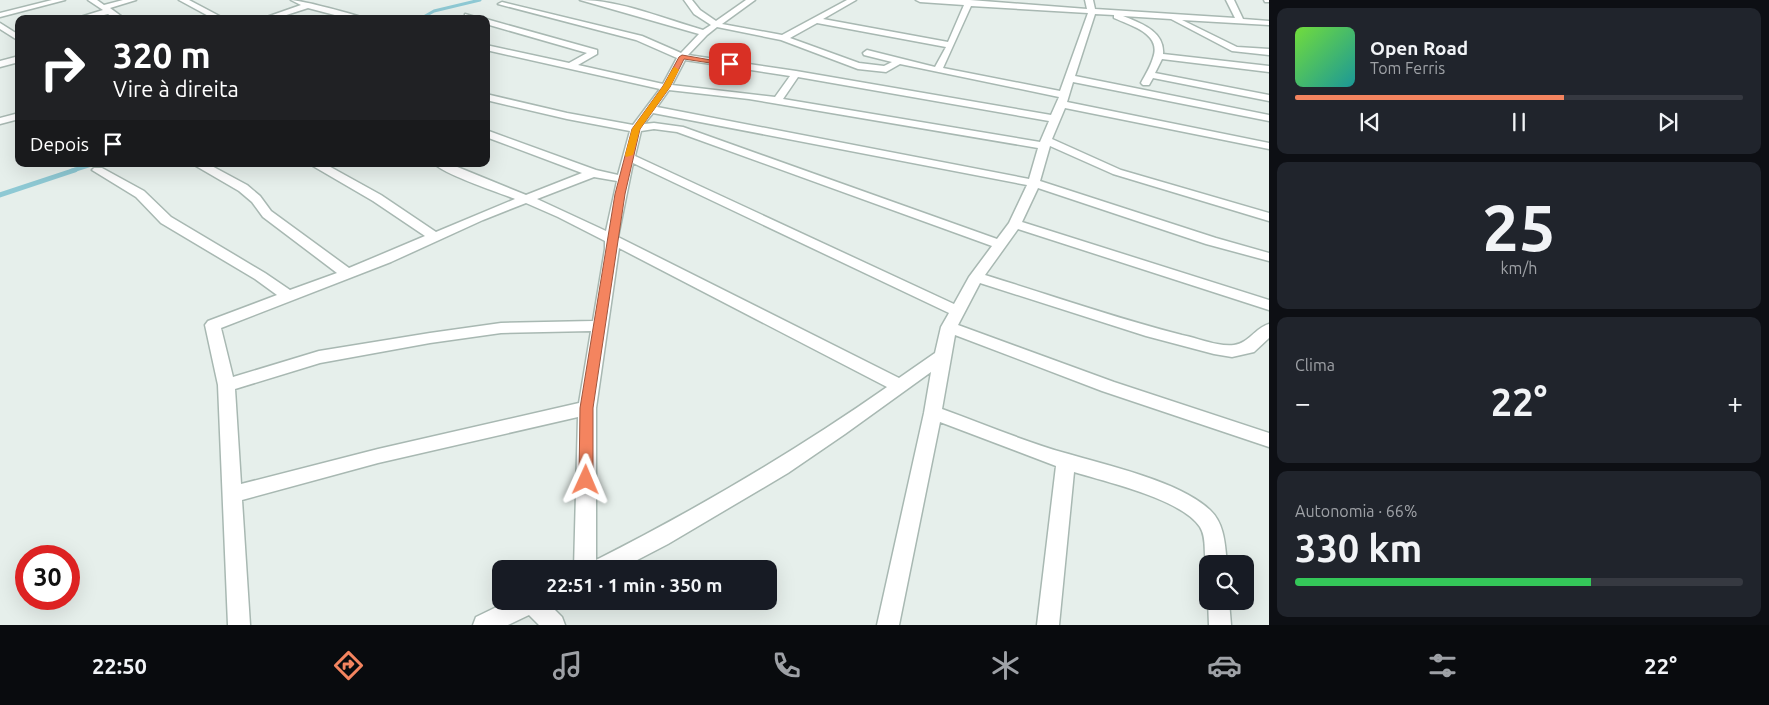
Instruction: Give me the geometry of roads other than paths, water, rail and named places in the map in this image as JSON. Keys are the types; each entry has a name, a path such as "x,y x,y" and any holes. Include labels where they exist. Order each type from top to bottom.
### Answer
{"street":[{"path":"0,15 60,0"},
{"path":"92,0 116,15"},
{"path":"90,15 132,0"},
{"path":"184,0 213,15"},
{"path":"296,0 346,15"},
{"path":"584,0 616,7 704,33"},
{"path":"688,0 697,12 717,25 783,38 858,66 886,68 900,60"},
{"path":"585,560 587,408 595,362 598,326 612,248 611,239 628,157 636,129 666,87 682,57 704,33 751,0"},
{"path":"783,38 852,0"},
{"path":"920,0 1090,3 1154,35 1159,42 1159,56 1141,93"},
{"path":"1230,0 1240,20"},
{"path":"938,70 951,45 967,2"},
{"path":"890,624 949,327 976,277 1015,224 1034,183 1045,143 1070,78 1090,3"},
{"path":"502,4 639,38 682,57 796,74 1055,119"},
{"path":"277,15 308,5"},
{"path":"1112,13 1269,23"},
{"path":"1169,16 1235,49 1269,52"},
{"path":"816,20 951,45"},
{"path":"490,22 594,52 570,66"},
{"path":"0,25 15,34"},
{"path":"490,48 666,87 719,92 1045,143 1117,172 1269,216"},
{"path":"867,53 1269,146"},
{"path":"1159,56 1269,69"},
{"path":"0,64 15,60"},
{"path":"843,82 858,66"},
{"path":"777,101 796,74"},
{"path":"1149,75 1269,98"},
{"path":"1070,78 1269,118"},
{"path":"490,98 567,116 636,129 654,126 678,129 999,244"},
{"path":"650,109 1034,183 1211,241 1269,257"},
{"path":"0,121 15,118"},
{"path":"490,134 593,173 623,179"},
{"path":"628,157 956,311"},
{"path":"205,167 242,188 256,199 267,214 347,274"},
{"path":"322,167 377,198 435,237"},
{"path":"448,167 490,186 527,198 898,385"},
{"path":"98,170 140,194 166,220 260,276 288,296"},
{"path":"239,625 226,384 213,325 347,274 527,198 593,173"},
{"path":"1015,224 1269,305"},
{"path":"976,277 1151,332 1214,348 1232,351 1248,348 1267,334"},
{"path":"226,384 319,357 430,338 502,328 598,326"},
{"path":"949,327 1085,379 1269,440"},
{"path":"617,560 649,544 748,486 839,429 898,385 942,356"},
{"path":"232,495 387,454 587,408"},
{"path":"932,413 1066,461 1175,497 1192,507 1205,519 1214,534 1215,555"},
{"path":"1048,625 1066,461"},
{"path":"484,625 514,610"},
{"path":"540,610 554,625"},
{"path":"1219,610 1220,625"}],"waterway":[{"path":"427,15 434,11 480,0"},
{"path":"71,171 84,167"},
{"path":"0,195 75,170"}]}
